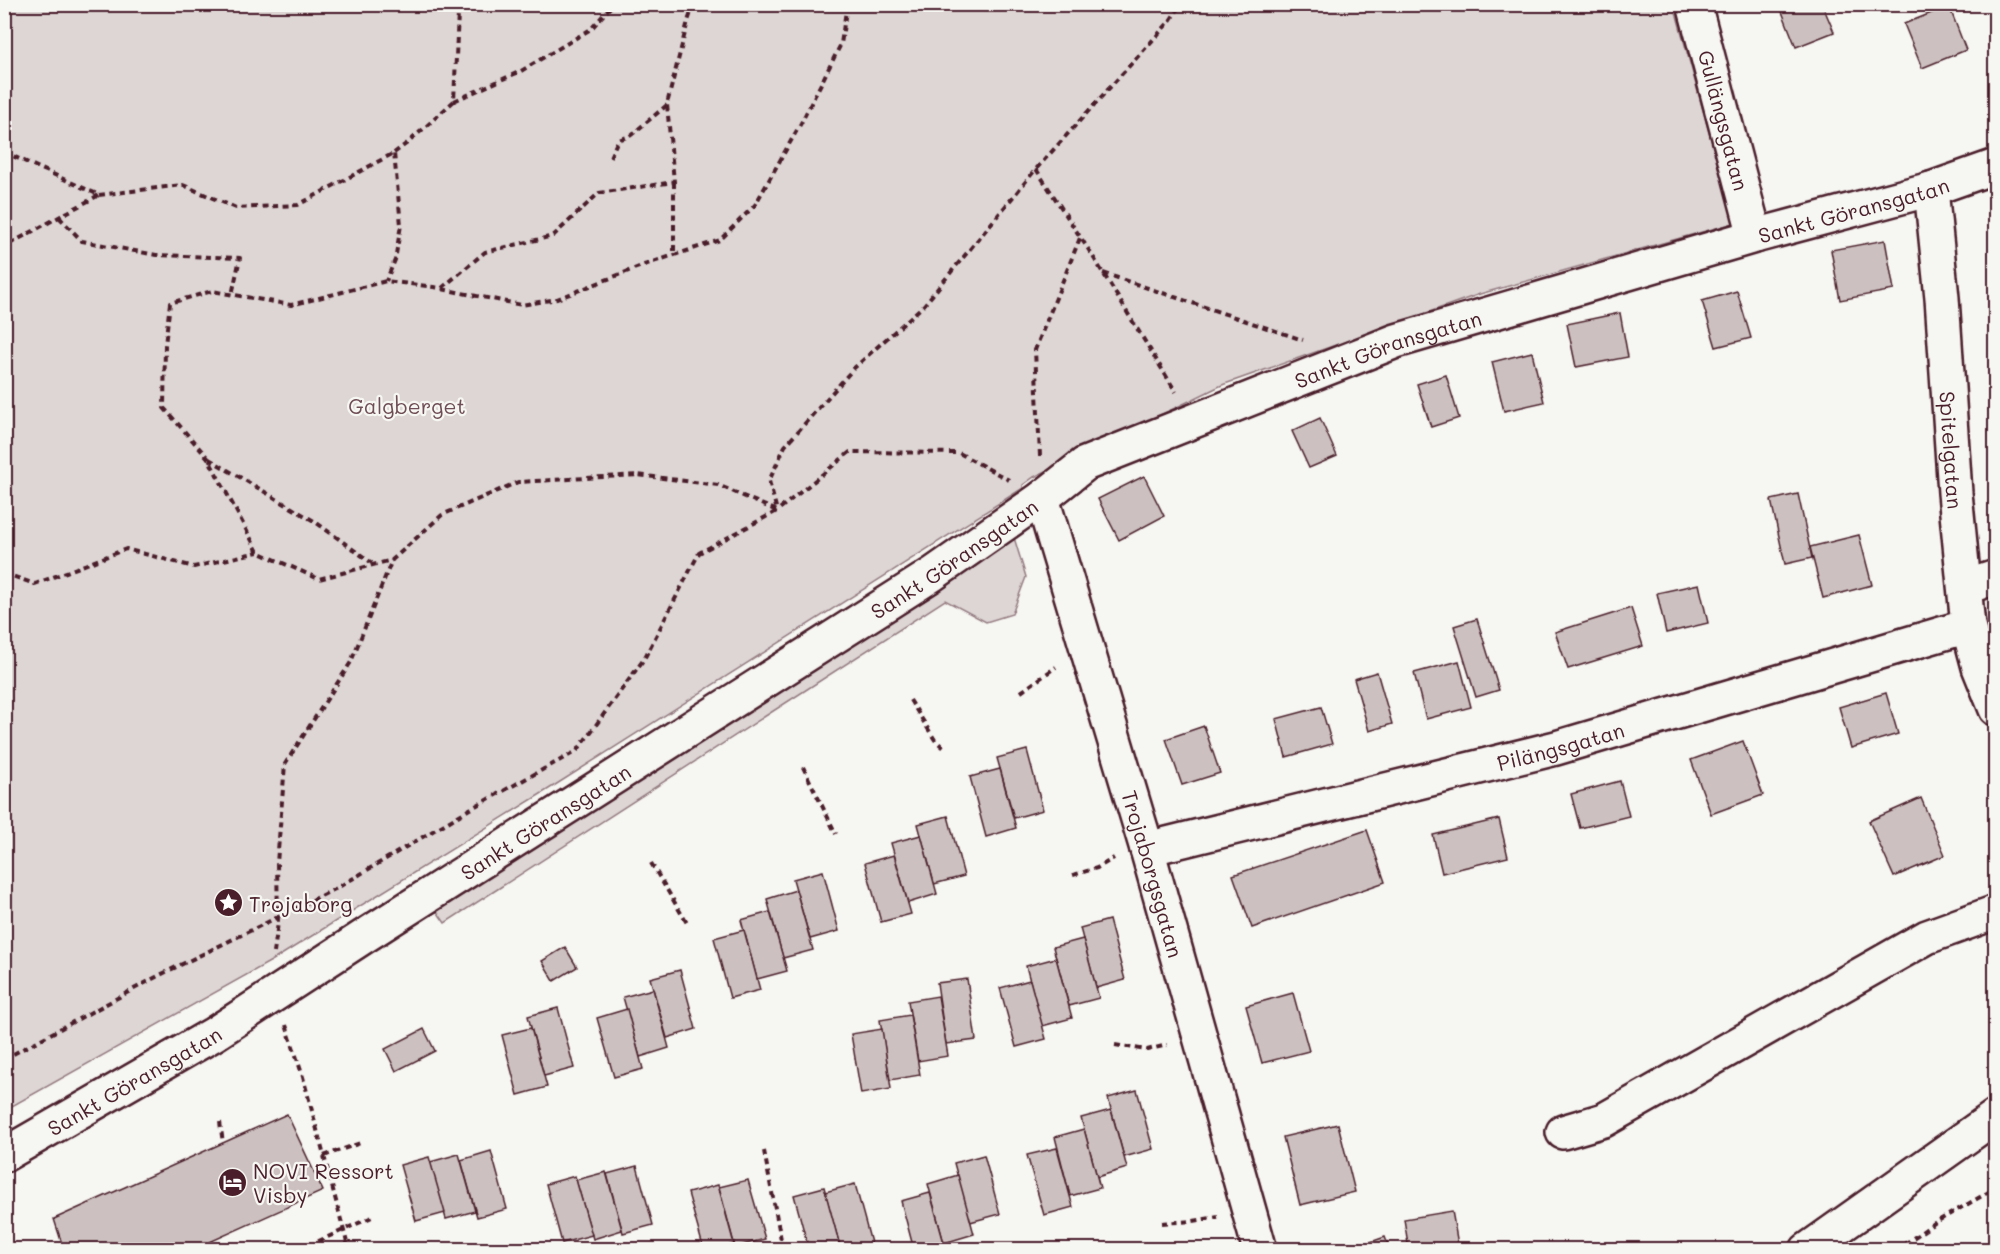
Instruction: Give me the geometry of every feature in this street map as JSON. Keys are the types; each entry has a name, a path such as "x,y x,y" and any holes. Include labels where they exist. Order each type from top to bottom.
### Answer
{"street":[{"name":"Gullängsgatan","path":"1694,4 1755,236"},
{"name":"Sankt Göransgatan","path":"4,1155 214,1035 281,1009 933,574 1085,464 1396,341 1755,236 1931,189 1995,166"},
{"name":"Spitelgatan","path":"1931,189 1942,298 1955,493 1981,582 1968,627 1979,667 1995,709"},
{"name":"Trojaborgsgatan","path":"1041,498 1147,849 1260,1250"},
{"name":"Pilängsgatan","path":"1147,849 1556,748 1968,627"},
{"path":"1563,1132 1604,1120 1927,937 1995,912"},
{"path":"1807,1250 1995,1116"}],"path":[{"path":"454,101 458,14 463,4"},
{"path":"4,247 99,195 183,185 236,208 298,205 393,153 410,141 454,101 521,71 591,29 612,4"},
{"path":"674,255 674,182 667,104 694,4"},
{"path":"258,552 208,458 164,408 165,345 170,303 212,291 291,305 386,281 442,288 522,306 557,299 720,240 755,205 801,123 841,44 847,4"},
{"path":"777,511 769,481 785,446 854,368 924,305 1036,169 1170,21 1180,4"},
{"path":"610,157 618,140 630,136 667,104"},
{"path":"4,152 99,195"},
{"path":"386,281 395,260 401,225 393,153"},
{"path":"1036,169 1103,273 1193,421"},
{"path":"442,288 485,252 553,236 599,193 674,182"},
{"path":"59,217 82,241 156,255 240,258 232,295"},
{"path":"1041,498 1035,350 1081,238"},
{"path":"1103,273 1355,357"},
{"path":"4,1059 160,975 337,888 468,810 577,751 644,659 699,553 777,511 850,452 959,453 1041,498"},
{"path":"208,458 314,521 372,563"},
{"path":"350,1250 281,1009 273,960 278,917 277,863 285,764 351,662 392,560 441,515 518,482 638,476 718,485 777,511"},
{"path":"4,573 35,584 126,549 194,567 258,552 319,579 372,563 392,560"},
{"path":"1021,692 1063,662 1086,651"},
{"path":"910,700 935,740 944,748"},
{"path":"803,767 836,834"},
{"path":"1073,875 1097,868 1120,855 1147,849"},
{"path":"651,863 687,923"},
{"path":"1115,1045 1146,1050"},
{"path":"220,1122 223,1143"},
{"path":"324,1156 360,1143"},
{"path":"764,1151 783,1250"},
{"path":"1896,1250 1936,1222 1995,1188"},
{"path":"299,1250 372,1217"},
{"path":"1162,1223 1193,1221"}],"green space":[{"name":"Galgberget","path":"5,5 1674,5 1734,223 1480,294 1222,385 1034,477 1023,485 1023,488 552,787 273,960 5,1110"},
{"path":"1012,531 1026,577 1012,614 986,622 945,600 445,923 433,906"}],"building":[{"path":"1779,4 1822,4 1834,32 1796,47"},
{"path":"1949,6 1966,50 1922,68 1904,24"},
{"path":"1885,240 1894,290 1840,300 1831,250"},
{"path":"1737,291 1751,338 1716,347 1702,301"},
{"path":"1620,313 1628,357 1576,367 1567,324"},
{"path":"1532,352 1544,402 1504,411 1492,362"},
{"path":"1446,375 1459,418 1431,427 1417,384"},
{"path":"1320,418 1337,456 1309,468 1292,431"},
{"path":"1144,476 1164,516 1119,540 1098,499"},
{"path":"1798,494 1812,558 1785,564 1771,500"},
{"path":"1859,535 1872,585 1823,598 1810,547"},
{"path":"1699,584 1708,623 1666,633 1657,593"},
{"path":"1631,608 1643,646 1568,669 1555,632"},
{"path":"1477,619 1499,690 1476,697 1454,626"},
{"path":"1459,661 1471,707 1426,719 1414,673"},
{"path":"1377,672 1392,724 1369,731 1354,679"},
{"path":"1886,693 1898,734 1851,748 1839,707"},
{"path":"1321,707 1332,744 1286,757 1276,719"},
{"path":"1204,726 1220,773 1182,785 1166,739"},
{"path":"1743,741 1763,795 1711,814 1691,760"},
{"path":"1027,750 1043,810 1014,818 997,758"},
{"path":"1000,769 1016,828 986,837 970,777"},
{"path":"1620,781 1629,816 1580,828 1571,794"},
{"path":"1921,798 1945,855 1894,877 1869,821"},
{"path":"948,816 964,876 934,884 918,824"},
{"path":"1499,819 1508,857 1442,873 1433,835"},
{"path":"1367,830 1385,882 1252,928 1233,875"},
{"path":"921,835 937,894 908,903 891,843"},
{"path":"894,855 911,914 881,922 865,863"},
{"path":"823,871 839,931 810,939 793,879"},
{"path":"796,890 813,950 783,958 767,899"},
{"path":"770,912 787,971 757,979 741,920"},
{"path":"1109,920 1125,980 1096,988 1080,928"},
{"path":"744,930 760,990 730,998 714,938"},
{"path":"1083,939 1099,998 1069,1006 1053,947"},
{"path":"565,947 577,967 554,981 542,961"},
{"path":"1056,958 1072,1018 1042,1026 1026,966"},
{"path":"680,970 696,1029 667,1038 650,978"},
{"path":"967,979 976,1040 946,1044 937,983"},
{"path":"1030,980 1046,1039 1016,1047 1000,988"},
{"path":"653,989 669,1048 640,1057 623,997"},
{"path":"1293,993 1309,1051 1262,1063 1246,1006"},
{"path":"938,996 948,1056 918,1061 908,1001"},
{"path":"558,1008 574,1068 544,1076 528,1016"},
{"path":"627,1009 643,1069 614,1077 597,1018"},
{"path":"910,1015 920,1075 890,1080 880,1020"},
{"path":"531,1028 547,1087 518,1095 502,1035"},
{"path":"424,1029 435,1051 396,1071 385,1049"},
{"path":"882,1029 891,1089 861,1094 851,1034"},
{"path":"1137,1090 1153,1149 1124,1157 1108,1098"},
{"path":"1111,1110 1127,1168 1097,1177 1081,1118"},
{"path":"287,1114 323,1191 192,1250 64,1250 54,1219"},
{"path":"1338,1124 1355,1192 1300,1205 1283,1137"},
{"path":"1084,1129 1100,1188 1070,1196 1055,1137"},
{"path":"1057,1148 1073,1207 1044,1215 1027,1155"},
{"path":"491,1151 507,1209 477,1217 461,1160"},
{"path":"459,1154 475,1211 446,1219 430,1162"},
{"path":"984,1155 1000,1214 970,1222 954,1163"},
{"path":"429,1157 445,1213 416,1221 400,1165"},
{"path":"637,1166 653,1225 623,1233 607,1174"},
{"path":"606,1172 622,1230 593,1239 576,1180"},
{"path":"958,1175 974,1234 944,1243 928,1184"},
{"path":"575,1176 592,1235 562,1243 546,1184"},
{"path":"748,1180 765,1239 735,1247 719,1187"},
{"path":"855,1184 871,1243 841,1250 825,1192"},
{"path":"718,1185 734,1244 704,1250 688,1193"},
{"path":"824,1187 840,1246 828,1250 809,1250 794,1195"},
{"path":"930,1193 946,1250 914,1250 901,1201"},
{"path":"1452,1211 1459,1250 1409,1250 1404,1219"},
{"path":"1385,1237 1390,1250 1348,1250"}],"place":[{"name":"Trojaborg","path":"228,903"},
{"name":"NOVI Ressort Visby","path":"232,1182"}]}
